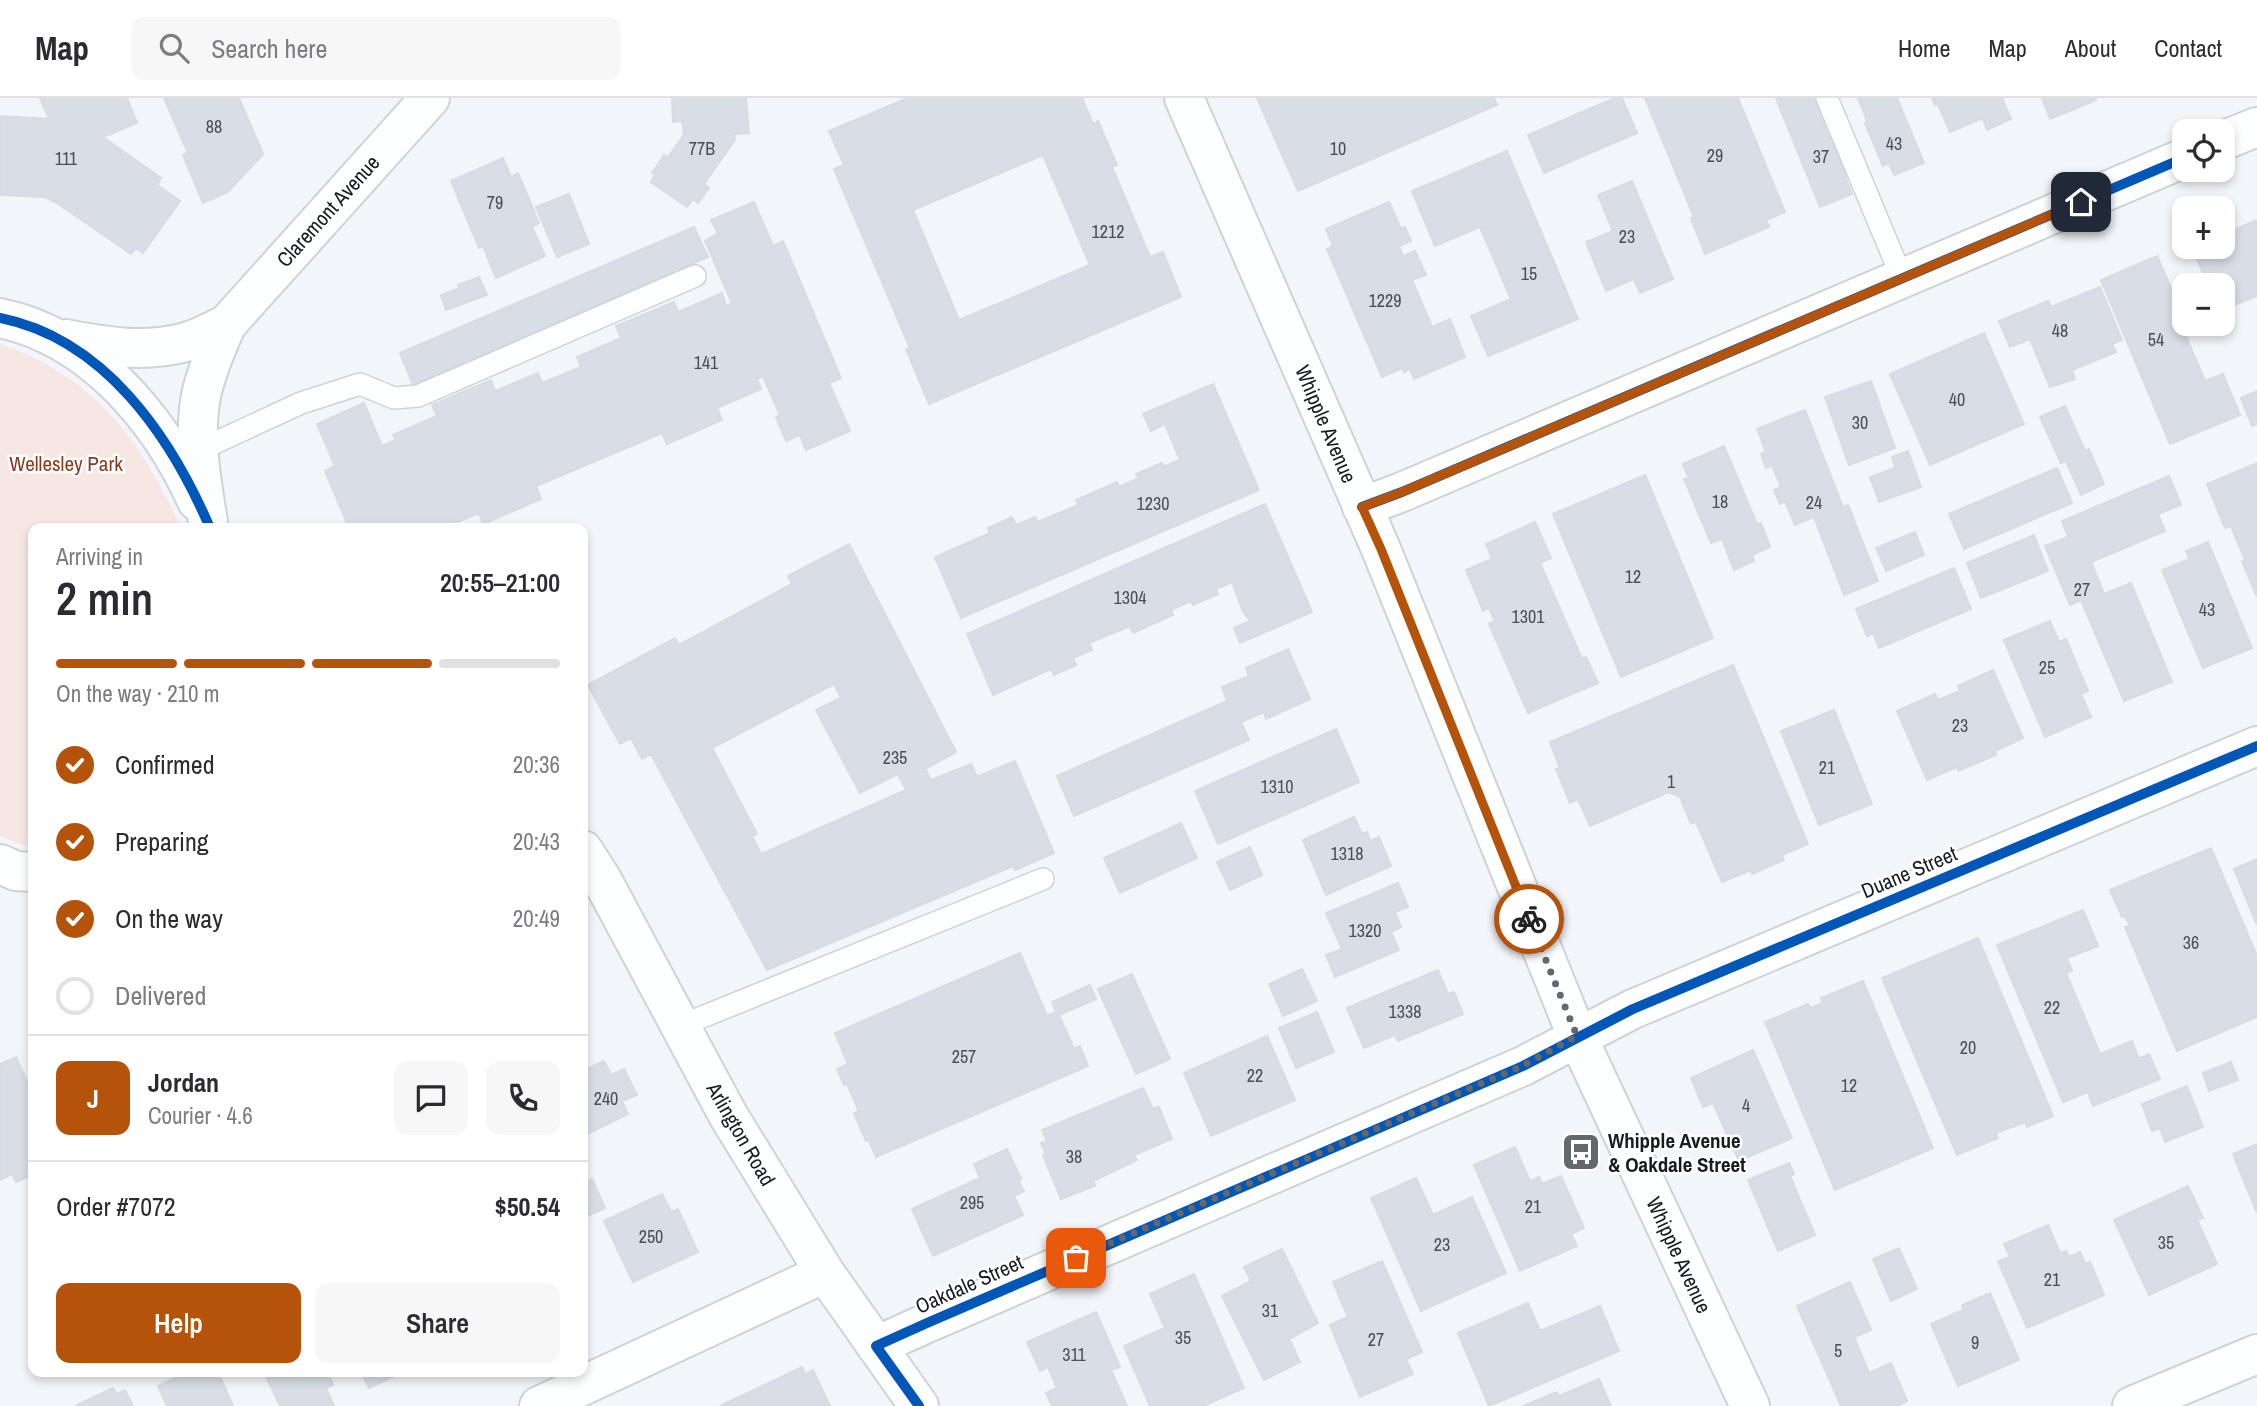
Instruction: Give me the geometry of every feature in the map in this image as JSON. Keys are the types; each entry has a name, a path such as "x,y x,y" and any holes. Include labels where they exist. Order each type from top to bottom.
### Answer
{"street":[{"name":"Claremont Avenue","path":"188,455 198,432 201,394 212,357 227,324 430,98"},
{"name":"Whipple Avenue","path":"1184,98 1381,549 1577,1036 1750,1406"},
{"path":"2235,136 2257,127"},
{"path":"1362,507 2172,163"},
{"path":"3,317 52,336 92,360 129,395 160,435 188,455 187,479 207,523"},
{"name":"Claremont Avenue","path":"52,336 107,347 147,349 188,341 227,324"},
{"name":"Duane Street","path":"1577,1036 1633,1009 2257,746"},
{"name":"Arlington Road","path":"588,858 728,1115 825,1273 919,1406"},
{"path":"0,864 28,871"},
{"path":"0,891 28,884"},
{"name":"Oakdale Street","path":"876,1346 1522,1066 1577,1036"},
{"path":"539,1406 825,1273"},
{"path":"2132,1406 2257,1354"}],"lane":[{"path":"1827,98 1902,278"},
{"path":"188,455 301,403 360,384 394,398 418,397 695,276"},
{"path":"680,1026 1043,879"}],"green space":[{"name":"Wellesley Park","path":"0,344 63,374 111,415 149,467 179,523 28,523 28,846 0,836"}],"building":[{"path":"40,98 127,98 137,123 103,137 161,178 157,185 180,201 143,253 136,248 131,254 45,197 0,195 0,116 49,119"},
{"path":"164,98 239,98 263,154 228,192 203,203 183,155 188,153"},
{"path":"672,98 746,98 749,133 734,134 735,140 704,184 709,188 698,203 693,199 687,207 651,182 655,175 652,173 664,155 667,158 684,135 682,121 673,122"},
{"path":"908,98 1082,98 1093,124 1098,121 1117,165 1112,167 1150,257 1163,252 1181,297 929,404 906,349 910,348 834,169 844,165 829,131","holes":["1043,155 1090,265 959,320 913,210"]},
{"path":"1257,98 1494,98 1497,105 1298,191"},
{"path":"1615,98 1622,98 1637,133 1544,173 1528,135"},
{"path":"1645,98 1738,98 1785,212 1766,220 1769,227 1705,254 1691,218 1694,217"},
{"path":"1776,98 1817,98 1814,99 1829,138 1835,136 1850,175 1845,177 1852,194 1820,207"},
{"path":"1858,98 1897,98 1924,163 1894,175 1889,163 1883,166"},
{"path":"1932,98 2002,98 2011,119 1987,130 1983,118 1950,132 1938,104 1935,105"},
{"path":"2042,98 2096,98 2096,100 2050,119"},
{"path":"1507,151 1578,319 1488,356 1471,316 1511,299 1480,227 1435,246 1412,191"},
{"path":"503,158 511,177 518,173 539,223 532,227 545,256 496,278 483,246 479,248 451,181"},
{"path":"1632,181 1673,279 1640,293 1634,279 1606,291 1586,242 1613,231 1598,195"},
{"path":"569,194 589,244 557,257 536,207"},
{"path":"754,202 773,246 783,241 841,378 829,383 850,431 806,450 800,435 786,441 776,417 780,415 763,376 757,379 761,389 717,408 722,420 667,444 662,433 536,486 541,499 485,523 483,523 479,513 455,523 347,523 325,471 335,466 317,424 364,403 382,446 396,440 393,435 437,416 432,405 491,380 495,391 538,373 542,383 581,367 577,357 621,338 616,326 674,302 678,312 722,293 726,306 732,303 705,241 718,233 711,220"},
{"path":"1389,202 1401,229 1405,227 1411,241 1399,246 1403,256 1415,251 1426,275 1412,280 1432,327 1450,319 1465,357 1414,379 1410,369 1404,372 1403,368 1382,377 1327,249 1333,246 1326,229"},
{"path":"2257,220 2257,296 2235,305 2235,273 2203,273 2197,259 2235,259 2235,229"},
{"path":"694,227 708,257 413,385 400,353"},
{"path":"2157,256 2172,290 2172,336 2186,336 2205,381 2223,374 2240,415 2170,444 2101,280"},
{"path":"479,277 487,295 446,310 441,295"},
{"path":"2100,287 2122,340 2112,344 2116,352 2072,370 2075,379 2050,387 2030,339 2010,347 1999,321 2048,301 2051,307"},
{"path":"1984,333 2024,424 1930,465 1890,374"},
{"path":"1871,381 1895,448 1849,465 1825,397"},
{"path":"1213,384 1259,490 961,618 935,557 990,533 988,528 1012,517 1016,525 1035,517 1038,522 1078,505 1076,500 1117,482 1119,487 1139,478 1136,474 1162,463 1163,467 1180,460 1165,424 1151,431 1143,414"},
{"path":"2257,391 2257,424 2252,426 2241,398"},
{"path":"2065,406 2085,451 2089,449 2104,484 2081,495 2066,461 2061,463 2040,417"},
{"path":"1805,410 1843,507 1848,505 1878,581 1844,595 1814,517 1795,525 1785,501 1780,504 1774,490 1781,487 1772,465 1766,468 1761,454 1766,452 1757,429"},
{"path":"1724,446 1757,524 1761,523 1770,547 1752,555 1754,561 1734,570 1722,539 1711,543 1684,479 1689,478 1683,464"},
{"path":"1908,451 1921,487 1879,502 1870,477 1895,468 1892,457"},
{"path":"2257,463 2257,597 2231,526 2225,528 2207,484"},
{"path":"2057,468 2072,503 1964,549 1949,514"},
{"path":"1645,475 1713,638 1621,677 1553,514"},
{"path":"2169,476 2181,505 2158,514 2165,531 2091,562 2104,594 2131,583 2172,682 2124,701 2081,600 2070,605 2045,546 2068,537 2062,521"},
{"path":"1265,504 1312,612 1240,643 1234,628 1250,621 1243,611 1232,582 1216,589 1218,594 1193,605 1191,601 1171,610 1173,615 1133,633 1130,626 1089,643 1092,650 1073,658 1076,665 1054,675 1051,669 993,695 967,634"},
{"path":"1535,522 1551,558 1540,563 1582,659 1586,657 1598,683 1528,713 1489,624 1495,621 1489,608 1483,611 1466,570 1492,559 1486,544"},
{"path":"1915,532 1924,555 1886,571 1876,548"},
{"path":"2034,535 2048,571 1981,598 1967,563"},
{"path":"2208,542 2252,648 2203,668 2162,570 2190,559 2186,551"},
{"path":"849,544 956,752 925,769 931,780 971,764 977,777 1015,761 1054,853 1015,870 1013,866 767,970 651,754 642,759 631,738 620,744 588,685 675,638 679,645 792,584 788,576","holes":["834,684 841,698 816,710 860,793 898,774 906,790 761,854 752,836 757,834 712,748"]},
{"path":"1954,568 1971,609 1879,648 1873,633 1867,636 1856,609"},
{"path":"2050,621 2059,642 2066,639 2088,691 2081,694 2091,717 2045,737 2004,640"},
{"path":"1288,649 1310,699 1266,719 1264,712 1241,722 1249,740 1074,816 1057,776 1227,701 1222,687 1249,676 1246,668"},
{"path":"1733,665 1808,844 1782,855 1784,860 1752,874 1751,870 1722,882 1696,822 1691,824 1680,797 1669,792 1590,826 1578,799 1570,803 1556,769 1560,768 1550,742"},
{"path":"1993,670 2023,738 1995,751 1996,755 1927,780 1897,711 1935,694 1938,700 1960,691 1958,686"},
{"path":"1834,710 1872,804 1819,825 1781,731"},
{"path":"1336,729 1359,782 1218,844 1195,791"},
{"path":"1354,817 1362,834 1367,832 1370,841 1379,837 1391,866 1326,895 1303,840"},
{"path":"1181,823 1197,858 1120,893 1104,858"},
{"path":"1250,847 1262,875 1230,890 1217,862"},
{"path":"2211,848 2257,956 2257,1017 2177,1051 2125,927 2130,926 2125,916 2122,917 2110,890"},
{"path":"2257,859 2257,925 2234,869"},
{"path":"1398,883 1408,907 1395,912 1401,927 1391,932 1399,950 1335,977 1326,955 1342,949 1326,913"},
{"path":"2083,910 2098,946 2067,958 2072,971 2066,973 2100,1054 2132,1041 2139,1059 2149,1054 2160,1079 2093,1106 2088,1092 2063,1102 1997,945"},
{"path":"1978,938 2053,1116 2027,1127 2025,1122 1996,1133 1998,1138 1957,1155 1882,978"},
{"path":"1020,953 1047,1016 1056,1012 1052,1002 1090,985 1096,999 1059,1015 1074,1049 1080,1046 1088,1066 876,1157 854,1113 859,1111 837,1069 848,1064 835,1033"},
{"path":"1302,969 1317,1001 1283,1016 1269,984"},
{"path":"1438,970 1448,994 1454,992 1463,1014 1398,1041 1395,1035 1364,1048 1347,1008"},
{"path":"1132,974 1170,1059 1136,1074 1098,989"},
{"path":"1863,981 1933,1148 1835,1190 1765,1022 1808,1004 1811,1008 1823,1003 1821,998"},
{"path":"1317,1012 1334,1052 1296,1068 1279,1028"},
{"path":"1267,1036 1295,1100 1211,1136 1184,1073"},
{"path":"1753,1050 1792,1138 1739,1161 1713,1103 1703,1107 1691,1078"},
{"path":"16,1057 28,1083 28,1176 16,1182 12,1174 0,1180 0,1064"},
{"path":"604,1061 611,1075 624,1069 637,1095 622,1101 628,1114 588,1134 588,1069"},
{"path":"2231,1062 2238,1080 2209,1091 2203,1073"},
{"path":"2187,1086 2203,1127 2165,1142 2160,1128 2152,1131 2142,1104"},
{"path":"1143,1088 1153,1109 1159,1107 1172,1139 1134,1155 1137,1160 1093,1181 1095,1186 1061,1199 1043,1155 1046,1154 1041,1143 1047,1141 1042,1130"},
{"path":"2257,1144 2257,1213 2233,1154"},
{"path":"1515,1147 1530,1181 1539,1177 1542,1184 1561,1176 1584,1228 1571,1234 1577,1246 1520,1271 1474,1165"},
{"path":"1007,1149 1024,1191 1014,1196 1023,1215 933,1256 912,1209 980,1178 974,1164"},
{"path":"1789,1163 1794,1174 1790,1176 1815,1235 1778,1251 1748,1180"},
{"path":"1416,1178 1433,1215 1472,1197 1506,1273 1421,1311 1371,1198"},
{"path":"592,1179 605,1208 588,1216 588,1181"},
{"path":"2188,1186 2203,1218 2197,1220 2217,1264 2149,1295 2114,1220"},
{"path":"662,1194 671,1212 678,1209 698,1252 633,1282 604,1221"},
{"path":"2048,1225 2060,1253 2066,1251 2069,1257 2080,1252 2085,1264 2090,1262 2104,1295 2027,1328 1998,1261 2010,1257 2004,1244"},
{"path":"1899,1248 1917,1289 1891,1301 1873,1259"},
{"path":"1282,1249 1318,1323 1289,1339 1300,1362 1264,1380 1222,1296 1251,1281 1244,1267"},
{"path":"1382,1261 1422,1352 1406,1359 1413,1374 1360,1397 1330,1325 1348,1317 1333,1282"},
{"path":"1194,1274 1244,1388 1203,1406 1150,1406 1124,1346 1165,1328 1150,1294"},
{"path":"1850,1282 1871,1330 1854,1337 1869,1373 1891,1363 1907,1401 1897,1406 1841,1406 1797,1306"},
{"path":"1990,1293 2019,1360 1958,1386 1931,1324 1963,1310 1962,1305"},
{"path":"1528,1303 1540,1331 1600,1306 1619,1351 1489,1406 1458,1333"},
{"path":"1096,1312 1120,1367 1111,1370 1127,1406 1052,1406 1046,1393 1057,1388 1048,1367 1040,1371 1027,1342"},
{"path":"802,1367 805,1374 813,1370 830,1406 720,1406"},
{"path":"177,1377 220,1377 233,1406 167,1406 158,1386"},
{"path":"266,1377 330,1377 333,1385 326,1388 334,1406 280,1406"},
{"path":"364,1377 392,1377 369,1388"},
{"path":"1599,1379 1611,1406 1523,1406 1557,1392 1559,1396"},
{"path":"113,1388 117,1394 125,1390 133,1406 77,1405"}],"cycle path":[{"path":"1362,507 2172,163"},
{"path":"0,318 38,329 72,347 102,370 130,397 176,460 208,523"},
{"path":"919,1406 876,1346 1523,1066 1633,1009 2257,746"}],"way so far":[{"path":"1076,1258 1522,1066 1577,1036 1529,919"}],"place":[{"name":"Whipple Avenue & Oakdale Street","path":"1581,1152"}],"route":[{"path":"1529,919 1362,507 2081,202"}]}
